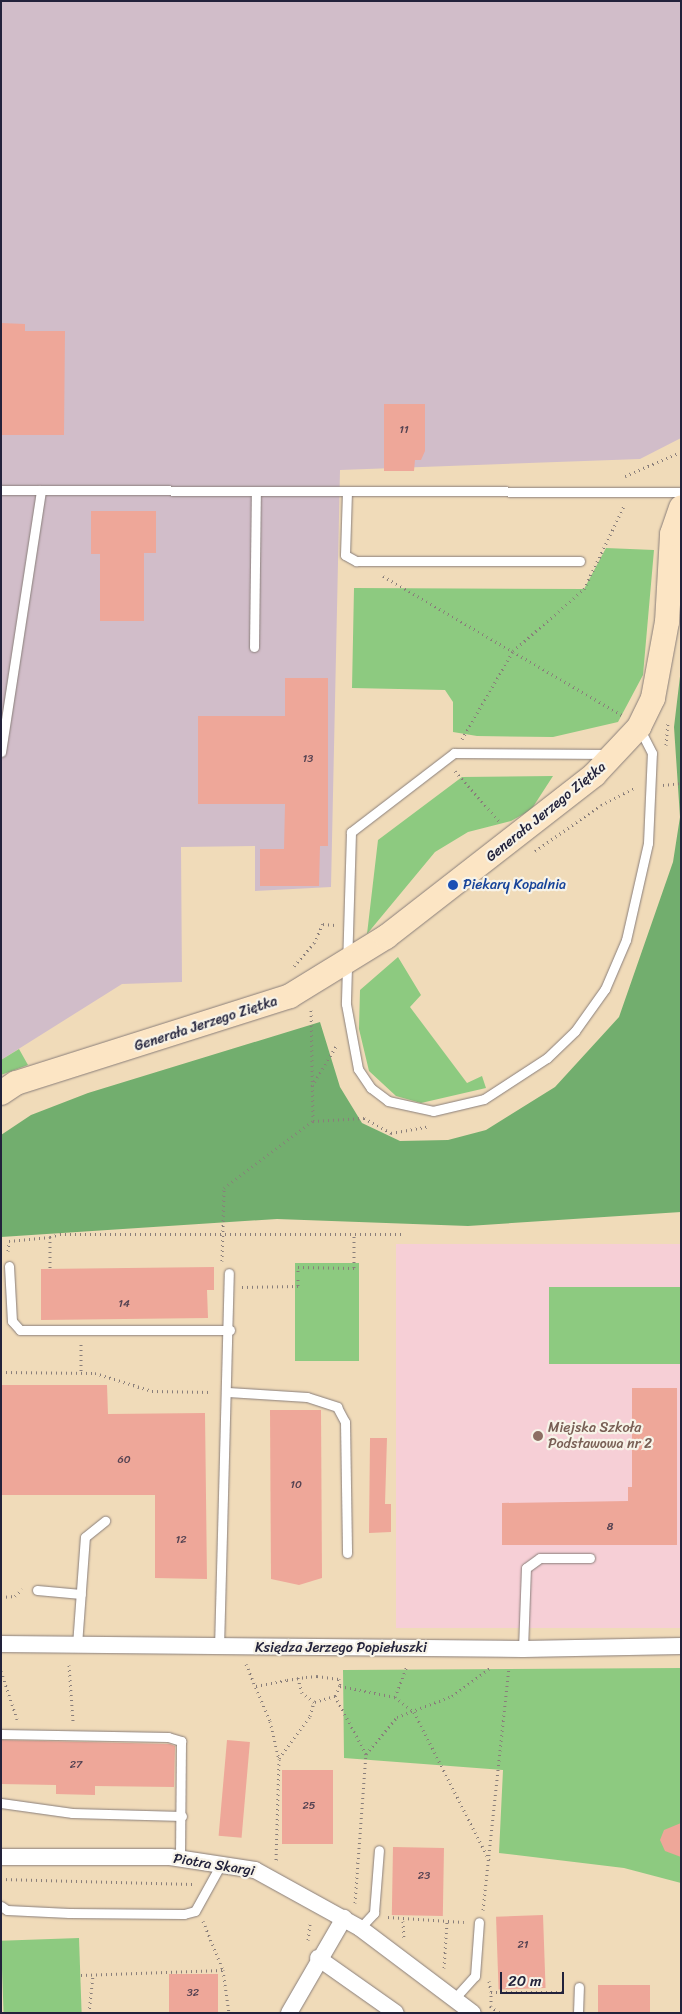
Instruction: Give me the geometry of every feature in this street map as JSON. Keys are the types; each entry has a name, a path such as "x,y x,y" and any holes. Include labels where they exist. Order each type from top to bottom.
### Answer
{"street":[{"name":"Generała Jerzego Ziętka","path":"1,1093 16,1083 255,1010 344,966 559,804 616,755 639,727 662,666 669,552 681,508"},
{"name":"Księdza Jerzego Popiełuszki","path":"1,1644 219,1648 523,1649 681,1646"},
{"name":"Piotra Skargi","path":"1,1857 180,1859 221,1864 272,1877 349,1915 360,1928 473,2013"},
{"path":"290,2013 318,1958 349,1915"},
{"path":"318,1958 396,2013"}],"lane":[{"path":"1,490 681,492"},
{"path":"1,752 41,490"},
{"path":"254,647 256,491"},
{"path":"347,491 345,555 356,561 580,561"},
{"path":"616,755 454,753 350,832 344,966 353,1044 358,1069 371,1088 408,1109 433,1111 484,1099 547,1058 584,1018 605,989 636,905 653,786 652,753 639,727"},
{"path":"9,1266 12,1321 20,1330 230,1330"},
{"path":"219,1648 230,1330 229,1273"},
{"path":"228,1392 307,1397 337,1407 345,1422 347,1553"},
{"path":"77,1645 85,1537 104,1521"},
{"path":"523,1649 526,1568 540,1558 590,1558"},
{"path":"37,1590 81,1594"},
{"path":"1,1734 74,1735 181,1741 182,1816 180,1859"},
{"path":"1,1803 72,1813 182,1816"},
{"path":"360,1928 374,1914 379,1850"},
{"path":"1,1906 7,1910 69,1913 194,1911 214,1884 221,1864"},
{"path":"454,1999 475,1976 480,1922"},
{"path":"578,2013 579,1990"}],"path":[{"path":"500,830 504,827 455,773 454,753 513,652 584,589 625,504 623,476 681,452"},
{"path":"356,561 639,727"},
{"path":"666,756 669,715"},
{"path":"665,775 665,792"},
{"path":"288,972 314,943 323,924 346,926"},
{"path":"310,1002 313,1121"},
{"path":"312,1086 338,1045 337,1036"},
{"path":"229,1273 222,1264 224,1188 313,1121 364,1118 391,1133 436,1125"},
{"path":"9,1266 9,1241 50,1237 222,1232 354,1236 402,1234"},
{"path":"229,1288 298,1286 298,1267 354,1268 354,1236"},
{"path":"50,1237 50,1268"},
{"path":"80,1331 81,1373"},
{"path":"1,1372 81,1373 132,1382 152,1391 228,1392"},
{"path":"1,1597 15,1596 21,1589 37,1590"},
{"path":"238,1648 256,1686 278,1758 276,1863"},
{"path":"366,1754 397,1718 452,1696 494,1664"},
{"path":"68,1665 74,1735"},
{"path":"395,1697 408,1665"},
{"path":"384,1916 403,1921 480,1922 489,1861 509,1666"},
{"path":"1,1671 12,1691 18,1733"},
{"path":"256,1686 298,1678 339,1680 340,1686 335,1696 314,1702"},
{"path":"298,1678 302,1693 314,1702"},
{"path":"340,1686 395,1697 414,1712 489,1861"},
{"path":"335,1696 366,1754 349,1915"},
{"path":"278,1758 310,1716 314,1702"},
{"path":"1,1879 214,1884"},
{"path":"194,1911 202,1918 223,1970 229,2013"},
{"path":"403,1921 405,1948"},
{"path":"444,1975 447,1922"},
{"path":"81,1975 223,1970"},
{"path":"89,2013 93,1974"},
{"path":"491,2006 491,1992 579,1990"}],"shaded area":[{"path":"1,1 681,1 681,438 640,459 340,470 331,887 255,891 255,846 181,847 182,982 122,984 1,1060"},
{"name":"Miejska Szkoła Podstawowa nr 2","path":"396,1244 681,1244 681,1628 396,1628"}],"green space":[{"path":"606,548 654,550 643,675 618,722 553,737 477,736 453,732 453,702 445,690 352,688 354,588 584,589"},
{"path":"681,668 681,1212 468,1226 277,1219 1,1237 1,1135 31,1115 88,1093 320,1022 340,1087 362,1123 400,1141 448,1140 486,1130 555,1087 619,1017 673,862 680,817 674,727"},
{"path":"553,776 531,810 511,821 468,832 435,852 367,934 378,840 462,777"},
{"path":"398,957 421,995 410,1007 467,1083 482,1076 486,1088 421,1103 396,1096 369,1071 359,1029 360,990"},
{"path":"19,1049 28,1065 1,1075 1,1060"},
{"path":"295,1263 359,1263 359,1361 295,1361"},
{"path":"549,1287 681,1287 681,1364 549,1364"},
{"path":"681,1668 681,1883 624,1868 499,1853 503,1770 344,1758 343,1670"},
{"path":"79,1938 82,2013 4,2013 1,1941"}],"building":[{"path":"1,323 25,324 25,331 65,331 64,435 1,435"},
{"path":"384,404 425,404 425,451 421,460 415,460 414,471 384,471"},
{"path":"91,511 156,511 156,553 144,553 144,621 100,621 100,554 91,554"},
{"path":"285,678 328,678 328,846 320,846 319,886 260,886 260,849 284,849 285,804 198,804 198,716 285,716"},
{"path":"214,1267 214,1290 207,1290 208,1318 41,1320 41,1269"},
{"path":"1,1385 107,1385 108,1414 205,1413 207,1579 155,1578 155,1495 1,1495"},
{"path":"632,1388 677,1388 677,1545 502,1545 502,1503 628,1501 628,1487 632,1487"},
{"path":"270,1410 321,1410 322,1578 299,1585 271,1579"},
{"path":"370,1438 387,1438 385,1504 391,1504 391,1532 369,1533"},
{"path":"1,1740 170,1744 175,1746 174,1787 95,1786 95,1795 56,1794 56,1785 1,1784"},
{"path":"227,1740 250,1742 242,1838 219,1836"},
{"path":"282,1770 333,1770 333,1844 282,1844"},
{"path":"681,1823 681,1857 665,1851 660,1840 664,1830"},
{"path":"393,1847 444,1848 443,1916 392,1915"},
{"path":"543,1915 546,1988 499,1990 496,1917"},
{"path":"169,1974 218,1974 218,2013 169,2013"},
{"path":"598,1985 650,1985 650,2013 598,2013"}],"place":[{"name":"Piekary Kopalnia","path":"453,885"},
{"name":"Miejska Szkoła Podstawowa nr 2","path":"538,1436"}]}
